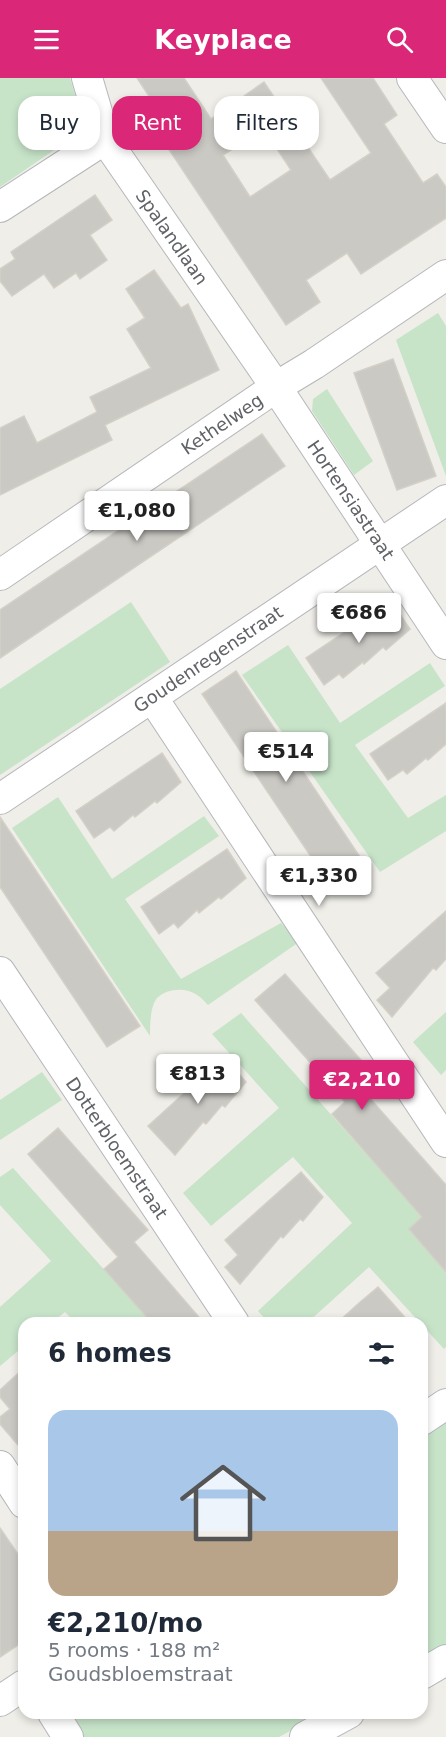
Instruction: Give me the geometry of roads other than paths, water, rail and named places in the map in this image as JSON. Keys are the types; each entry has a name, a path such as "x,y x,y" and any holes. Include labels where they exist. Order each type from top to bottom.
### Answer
{"street":[{"name":"Spalandlaan","path":"87,78 105,139 276,387"},
{"path":"412,78 446,128"},
{"path":"0,207 105,139"},
{"name":"Kethelweg","path":"0,575 446,274"},
{"name":"Hortensiastraat","path":"276,387 446,644"},
{"name":"Goudenregenstraat","path":"0,799 446,500"},
{"path":"152,697 446,1142"},
{"name":"Dotterbloemstraat","path":"0,972 230,1317"},
{"path":"428,1416 446,1404"},
{"path":"0,1466 18,1494"},
{"path":"0,1701 18,1689"},
{"path":"57,1719 68,1737"},
{"path":"305,1737 338,1719"}]}
